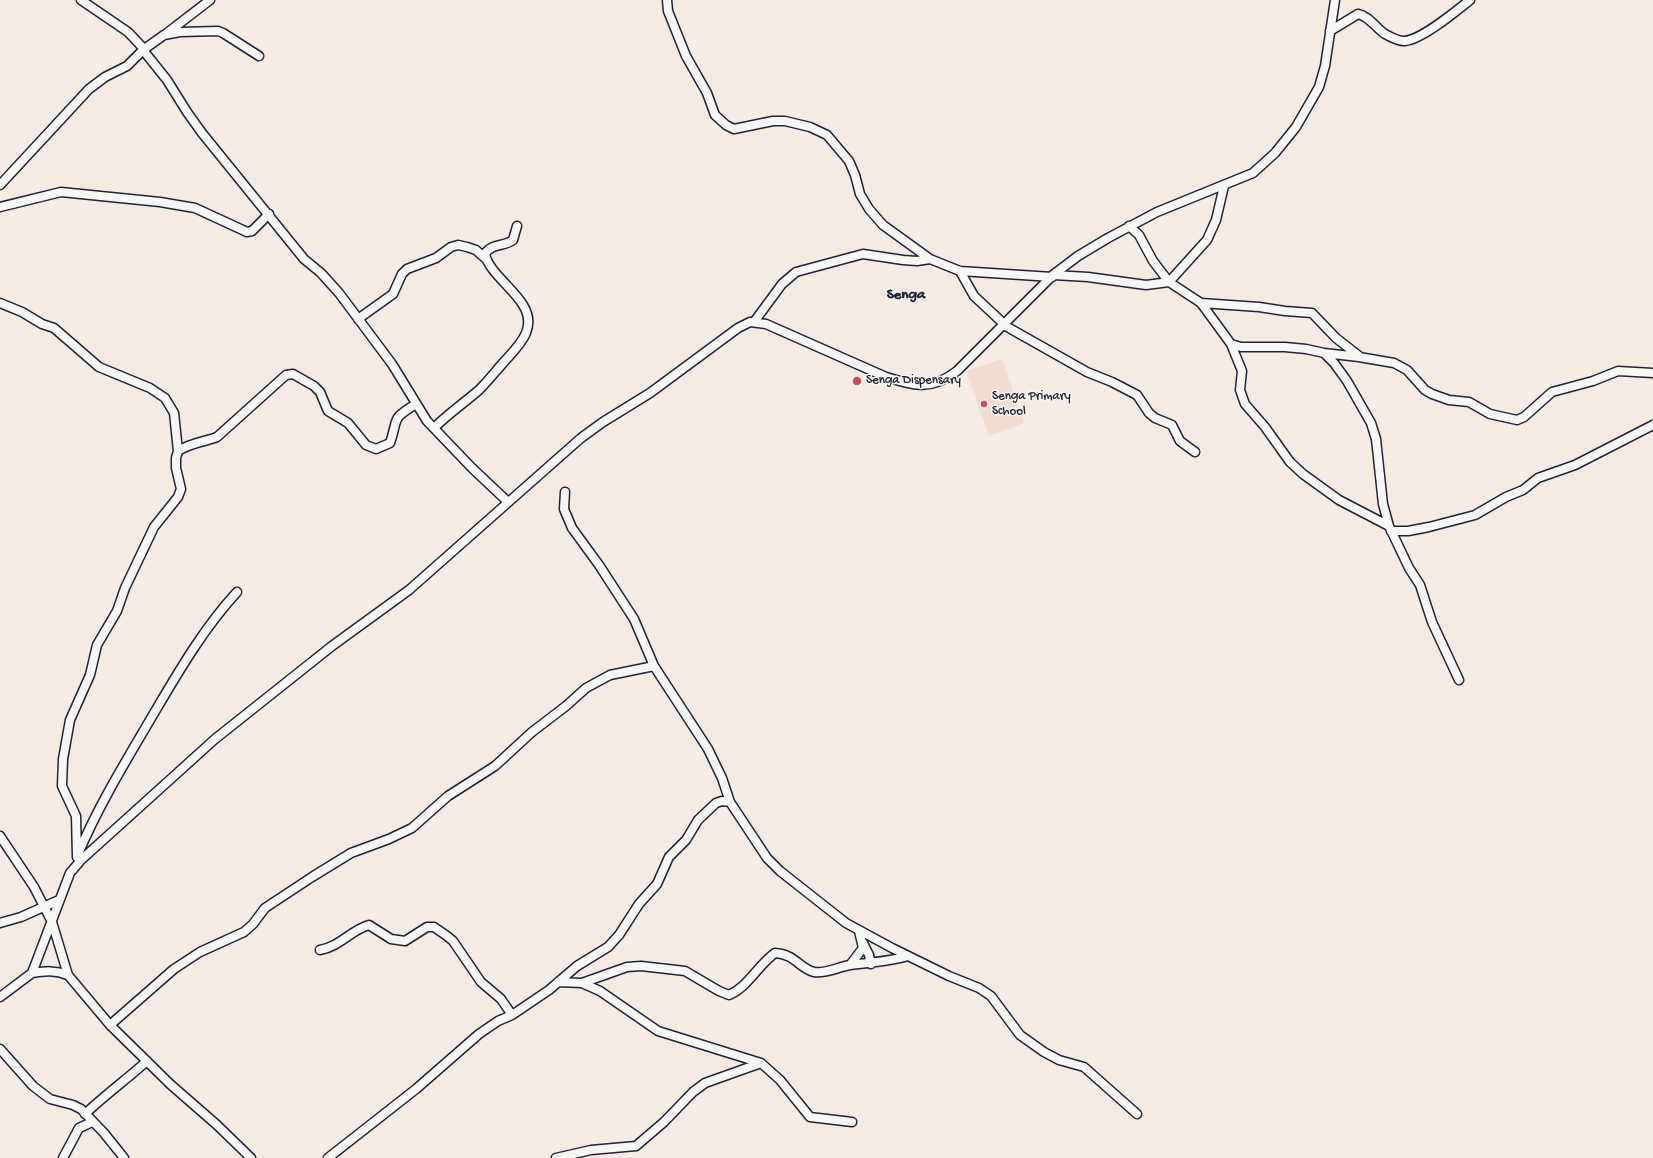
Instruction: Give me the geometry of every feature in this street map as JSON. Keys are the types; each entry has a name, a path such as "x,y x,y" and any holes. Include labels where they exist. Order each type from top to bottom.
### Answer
{"street":[{"path":"81,0 128,32 144,50 202,133 304,259 325,277 358,318 392,364 426,420 477,473 507,501"},
{"path":"0,185 89,88 105,77 127,66 144,50 210,0"},
{"path":"667,0 668,11 681,44 718,119 734,129 773,121 785,121 814,128 827,135 849,161 856,175 860,194 869,209 884,225 930,259 960,271 1088,277 1146,285 1169,282 1207,240 1216,220 1224,186"},
{"path":"32,973 70,874 100,841 215,739 320,656 409,590 507,501 581,438 603,422 650,393 738,328 754,322 766,324 886,377 921,386 931,386 950,376 1052,276 1078,256 1129,226 1182,202 1254,173 1275,153 1296,127 1311,103 1323,75 1335,0"},
{"path":"1330,30 1358,14 1367,18 1391,37 1406,41 1416,38 1445,20 1470,0"},
{"path":"164,35 180,32 218,31 259,56"},
{"path":"0,207 61,192 160,202 195,208 247,232 254,229 269,214"},
{"path":"486,259 484,254 490,248 513,240 516,226"},
{"path":"1129,226 1139,236 1153,261 1169,282 1201,303 1231,344 1242,371 1240,390 1245,404 1248,410 1265,427 1290,462 1303,474 1339,500 1390,528 1408,531 1430,527 1475,515 1506,497 1523,490 1538,478 1575,465 1653,424"},
{"path":"358,318 394,294 402,274 407,269 436,258 451,247 458,245 476,250 486,259 524,306 529,320 527,334 523,341 498,371 434,428"},
{"path":"754,322 782,284 796,272 863,254 903,260 917,261 930,259"},
{"path":"960,271 974,296 1003,323 1087,372 1108,380 1137,395 1149,413 1155,418 1172,425 1180,441 1195,452"},
{"path":"1201,303 1312,313 1336,338 1359,356"},
{"path":"0,304 22,312 58,331 99,367 150,388 164,398 174,413 178,451 176,468 181,489 178,497 154,526 125,588 118,611 97,645 85,689 70,720 64,759 62,786 76,816 77,857 75,867"},
{"path":"1231,344 1241,347 1285,347 1324,353 1359,356 1394,363 1402,367 1425,390 1442,398 1469,402 1490,414 1517,420 1524,417 1552,392 1593,381 1618,371 1653,373"},
{"path":"1324,353 1334,363 1347,381 1371,423 1376,439 1383,504 1390,528 1409,568 1420,585 1432,622 1459,680"},
{"path":"178,451 195,443 204,442 217,437 286,375 293,374 314,386 320,392 328,411 348,423 366,445 376,449 390,443 394,423 398,415 416,404"},
{"path":"565,492 564,509 572,528 599,565 634,619 654,666 708,749 722,778 730,802 767,858 780,871 828,910 859,931 949,976 978,988 991,996 1020,1035 1049,1055 1084,1068 1136,1114"},
{"path":"77,857 114,780 171,684 220,611 237,592"},
{"path":"110,1025 174,969 200,952 244,932 253,924 265,908 312,877 351,853 389,839 412,828 448,796 495,766 532,732 566,706 586,688 610,674 654,666"},
{"path":"328,1158 416,1089 479,1034 498,1021 512,1015 614,942 633,912 656,884 669,857 686,840 698,820 716,803 722,801 730,802"},
{"path":"0,836 34,887 52,922 68,975 110,1025 186,1099 217,1125 251,1158"},
{"path":"0,923 44,908 59,900"},
{"path":"320,950 331,948 354,934 361,927 369,925 391,938 405,941 427,927 434,928 453,941 481,982 501,999 512,1015"},
{"path":"859,931 862,942 872,964"},
{"path":"850,965 861,953 862,942"},
{"path":"558,982 582,983 627,968 641,966 684,971 729,995 743,987 755,970 776,953 784,954 792,958 812,972 821,972 850,965 872,964 908,956"},
{"path":"0,997 32,973 48,971 68,975"},
{"path":"582,983 614,1000 658,1031 761,1063 784,1084 810,1117 852,1122"},
{"path":"0,1049 40,1092 54,1101 77,1106 104,1133 124,1158"},
{"path":"85,1114 112,1088 129,1077 147,1061"},
{"path":"556,1158 591,1150 636,1146 664,1122 693,1092 705,1083 761,1063"},
{"path":"63,1158 79,1128 92,1122"}],"shaded area":[{"name":"Senga Primary School","path":"1002,359 1024,423 989,436 966,371"}],"place":[{"name":"Senga Dispensary","path":"857,381"},
{"name":"Senga Primary School","path":"984,404"}],"district":[{"name":"Senga","path":"906,296"}]}
